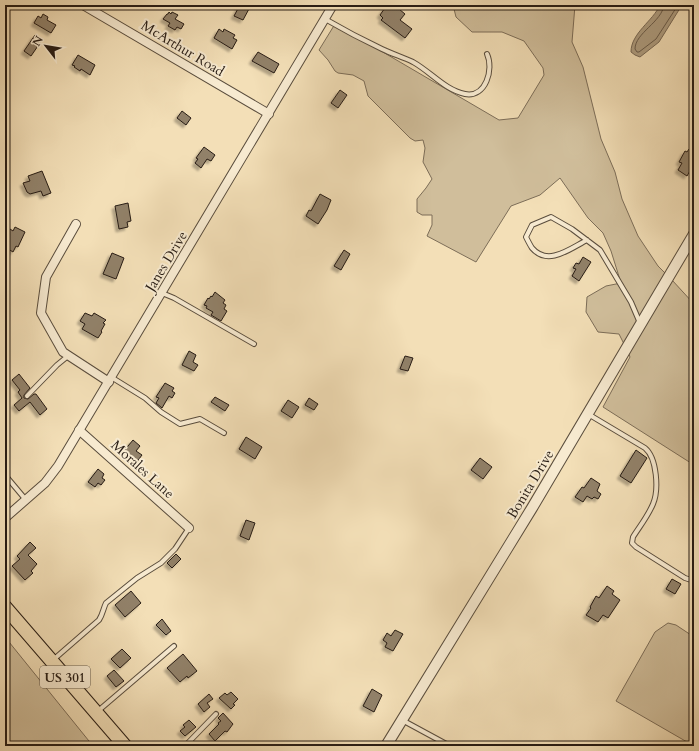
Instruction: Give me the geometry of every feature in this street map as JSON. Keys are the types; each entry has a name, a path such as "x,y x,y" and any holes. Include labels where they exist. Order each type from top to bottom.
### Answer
{"main road":[{"name":"US 301","path":"5,608 125,746"}],"street":[{"name":"McArthur Road","path":"83,5 269,114"},
{"name":"Janes Drive","path":"5,518 52,475 333,5"},
{"path":"76,224 46,277 41,313 63,352 110,379"},
{"name":"Bonita Drive","path":"386,746 532,508 694,234"},
{"name":"Morales Lane","path":"79,430 189,528"}],"lane":[{"path":"325,19 384,50 404,57 442,83 454,90 466,94 477,92 481,90 484,85 490,66 487,54"},
{"path":"587,240 558,255 545,256 533,249 526,237 532,225 551,218 572,228 600,250 631,302 640,324"},
{"path":"162,293 174,298 254,344"},
{"path":"27,396 57,365 68,356"},
{"path":"110,379 145,398 161,412 180,424 200,419 224,433"},
{"path":"587,414 645,448 649,452 655,471 654,503 633,537 632,543 685,578 694,581"},
{"path":"5,475 26,500"},
{"path":"51,661 99,620 103,614 103,608 106,603 137,578 161,563 169,555 189,528"},
{"path":"96,713 174,646"},
{"path":"185,746 216,714"},
{"path":"402,720 450,746"}],"shaded area":[{"path":"453,5 575,5 572,42 583,67 601,139 615,172 622,199 638,236 658,266 666,274 624,344 619,334 598,332 586,312 587,297 606,286 621,283 611,251 603,233 588,218 560,178 540,195 511,206 476,262 427,236 432,225 432,215 422,215 417,212 417,199 432,179 423,162 425,148 423,140 415,141 410,138 368,96 364,81 353,75 338,73 335,71 319,50 335,24 499,120 518,118 544,75 543,68 524,41 502,32 472,32 456,17"},
{"path":"672,280 694,304 694,465 603,407 630,357 628,352"},
{"path":"668,623 676,625 694,637 694,746 616,701 655,632"},
{"path":"5,637 93,746 5,746"}],"water":[{"path":"660,5 682,5 659,42 640,57 635,55 631,52 632,45 638,33 657,11"}],"building":[{"path":"240,5 247,5 250,7 243,20 234,16"},
{"path":"387,5 402,5 399,9 405,14 400,20 412,29 405,38 381,20 383,18 380,15"},
{"path":"169,12 171,14 172,12 178,15 175,19 184,24 181,29 177,27 175,30 168,26 170,23 163,19"},
{"path":"43,14 48,17 47,20 56,25 51,33 34,23 38,16 41,18"},
{"path":"219,29 223,32 224,29 235,35 233,38 237,40 232,49 214,38"},
{"path":"35,35 42,40 31,56 24,51"},
{"path":"258,52 279,64 274,73 252,61"},
{"path":"78,55 95,65 90,75 81,69 80,71 72,65"},
{"path":"340,90 347,95 338,108 331,103"},
{"path":"182,111 191,118 186,125 177,118"},
{"path":"204,147 215,155 211,161 207,159 201,168 195,163 198,159 196,158"},
{"path":"689,149 694,151 694,164 687,176 678,170 682,163 679,162 685,151 687,152"},
{"path":"42,171 51,193 43,196 41,191 30,194 27,192 23,183 30,181 28,176"},
{"path":"320,194 331,200 327,210 318,224 306,216 309,210 311,211"},
{"path":"128,203 131,221 127,222 128,227 119,229 115,206"},
{"path":"15,227 25,232 18,247 16,246 13,252 5,247 9,239 6,237 10,229 13,231"},
{"path":"344,250 350,254 341,270 334,266"},
{"path":"112,253 124,258 116,279 103,274"},
{"path":"583,257 591,262 579,281 572,276 576,269 573,268 576,263 579,264"},
{"path":"215,292 225,300 223,303 226,305 224,309 227,311 221,321 211,315 213,312 204,305 208,298 209,299 211,296 212,297"},
{"path":"85,313 92,316 94,313 106,320 103,323 105,324 98,338 82,329 85,324 80,321"},
{"path":"189,351 196,355 193,362 198,365 194,371 182,365"},
{"path":"405,356 413,358 408,371 400,369"},
{"path":"19,374 30,388 24,395 24,398 28,399 36,394 47,409 40,415 30,402 19,411 14,405 22,398 18,392 20,390 12,380"},
{"path":"165,383 174,388 172,391 175,393 172,398 169,396 162,408 156,403 159,398 156,397"},
{"path":"215,397 229,405 225,411 211,402"},
{"path":"309,398 318,404 314,410 305,405"},
{"path":"288,400 299,407 292,418 281,411"},
{"path":"246,437 262,447 255,459 239,449"},
{"path":"133,440 140,446 136,451 142,455 136,463 123,452"},
{"path":"636,450 647,458 631,483 620,476"},
{"path":"480,458 492,467 483,479 471,470"},
{"path":"98,469 104,474 102,478 105,480 101,485 98,483 95,487 88,482"},
{"path":"591,478 600,484 597,491 601,494 598,499 594,497 592,499 587,496 583,502 575,497"},
{"path":"246,520 255,523 249,540 240,536"},
{"path":"30,542 36,548 28,555 37,564 31,571 33,573 25,580 12,566 20,559 17,556"},
{"path":"176,554 181,559 172,568 167,563"},
{"path":"672,579 681,584 675,594 666,589"},
{"path":"607,586 614,591 612,594 620,600 608,618 603,615 598,622 586,615 596,596 599,598"},
{"path":"131,591 141,603 125,617 115,605"},
{"path":"162,619 171,631 166,635 156,625"},
{"path":"395,630 403,634 393,651 385,647 387,643 383,640 387,633 391,636"},
{"path":"122,649 131,658 120,668 111,659"},
{"path":"183,654 197,671 188,678 187,676 180,682 167,668"},
{"path":"114,670 124,681 116,687 107,676"},
{"path":"372,689 382,695 374,712 363,706"},
{"path":"231,692 238,699 233,704 235,705 231,709 219,698 225,693 227,695"},
{"path":"209,694 213,699 207,703 210,707 204,712 198,704"},
{"path":"223,713 233,724 227,732 225,731 215,741 209,734 221,721 218,718"},
{"path":"189,720 196,727 185,736 180,731 185,727 183,725"}]}
